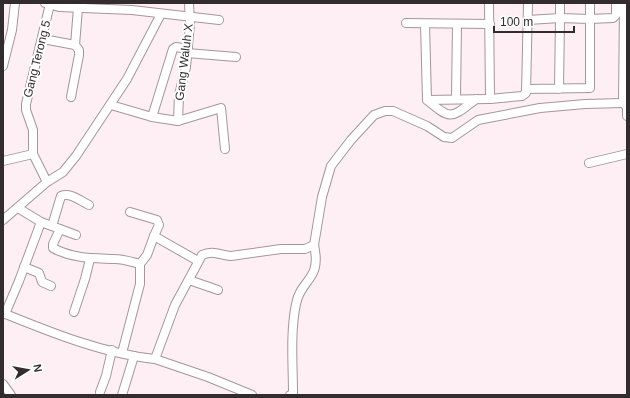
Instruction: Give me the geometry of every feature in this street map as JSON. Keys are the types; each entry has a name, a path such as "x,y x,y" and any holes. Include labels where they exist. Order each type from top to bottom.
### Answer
{"street":[{"path":"3,66 12,30 16,3"},
{"path":"146,12 148,3"},
{"name":"Gang Waluh X","path":"178,122 179,95 190,24 188,16 189,3"},
{"path":"489,3 490,99"},
{"path":"428,100 456,98 490,99 522,96 526,93 528,3"},
{"path":"559,89 560,3"},
{"path":"527,89 590,88 590,3"},
{"path":"528,20 560,18 614,18 616,15 616,3"},
{"path":"624,3 627,116"},
{"path":"47,4 78,8 110,6 146,12 219,20"},
{"name":"Gang Terong 5","path":"33,154 33,130 26,110 26,104 43,39 47,4"},
{"path":"75,45 78,8"},
{"path":"3,220 47,182 63,172 111,105 162,14"},
{"path":"406,23 490,24"},
{"path":"425,24 428,100 449,116 454,115 476,99"},
{"path":"456,98 457,24"},
{"path":"43,39 75,45 79,50 71,97"},
{"path":"152,116 173,49 176,47 187,51 236,57"},
{"path":"290,395 293,394 294,324 296,303 315,270 317,262 314,245 322,197 331,166 350,140 379,112 393,111 405,115 427,126 444,137 452,138 478,120 540,108 585,104 626,106"},
{"path":"111,105 178,122 220,108 225,149"},
{"path":"3,161 33,154 47,182"},
{"path":"589,163 627,154"},
{"path":"52,226 61,196 64,194 73,196 89,205"},
{"path":"18,208 41,222 76,236"},
{"path":"122,353 140,284 140,264 147,255 159,225 157,220 130,212"},
{"path":"41,222 24,267 4,313 72,339 134,356 154,359 208,377 252,395"},
{"path":"60,229 53,244 53,248 61,252 90,259 115,259 140,264"},
{"path":"154,236 198,261"},
{"path":"154,359 175,305 202,255 213,252 231,256 281,249 305,249 314,245"},
{"path":"74,312 90,259"},
{"path":"24,267 39,273 42,282 51,286"},
{"path":"189,280 218,290"},
{"path":"100,392 106,376 112,350"},
{"path":"122,395 134,356"},
{"path":"3,384 11,395"}]}
